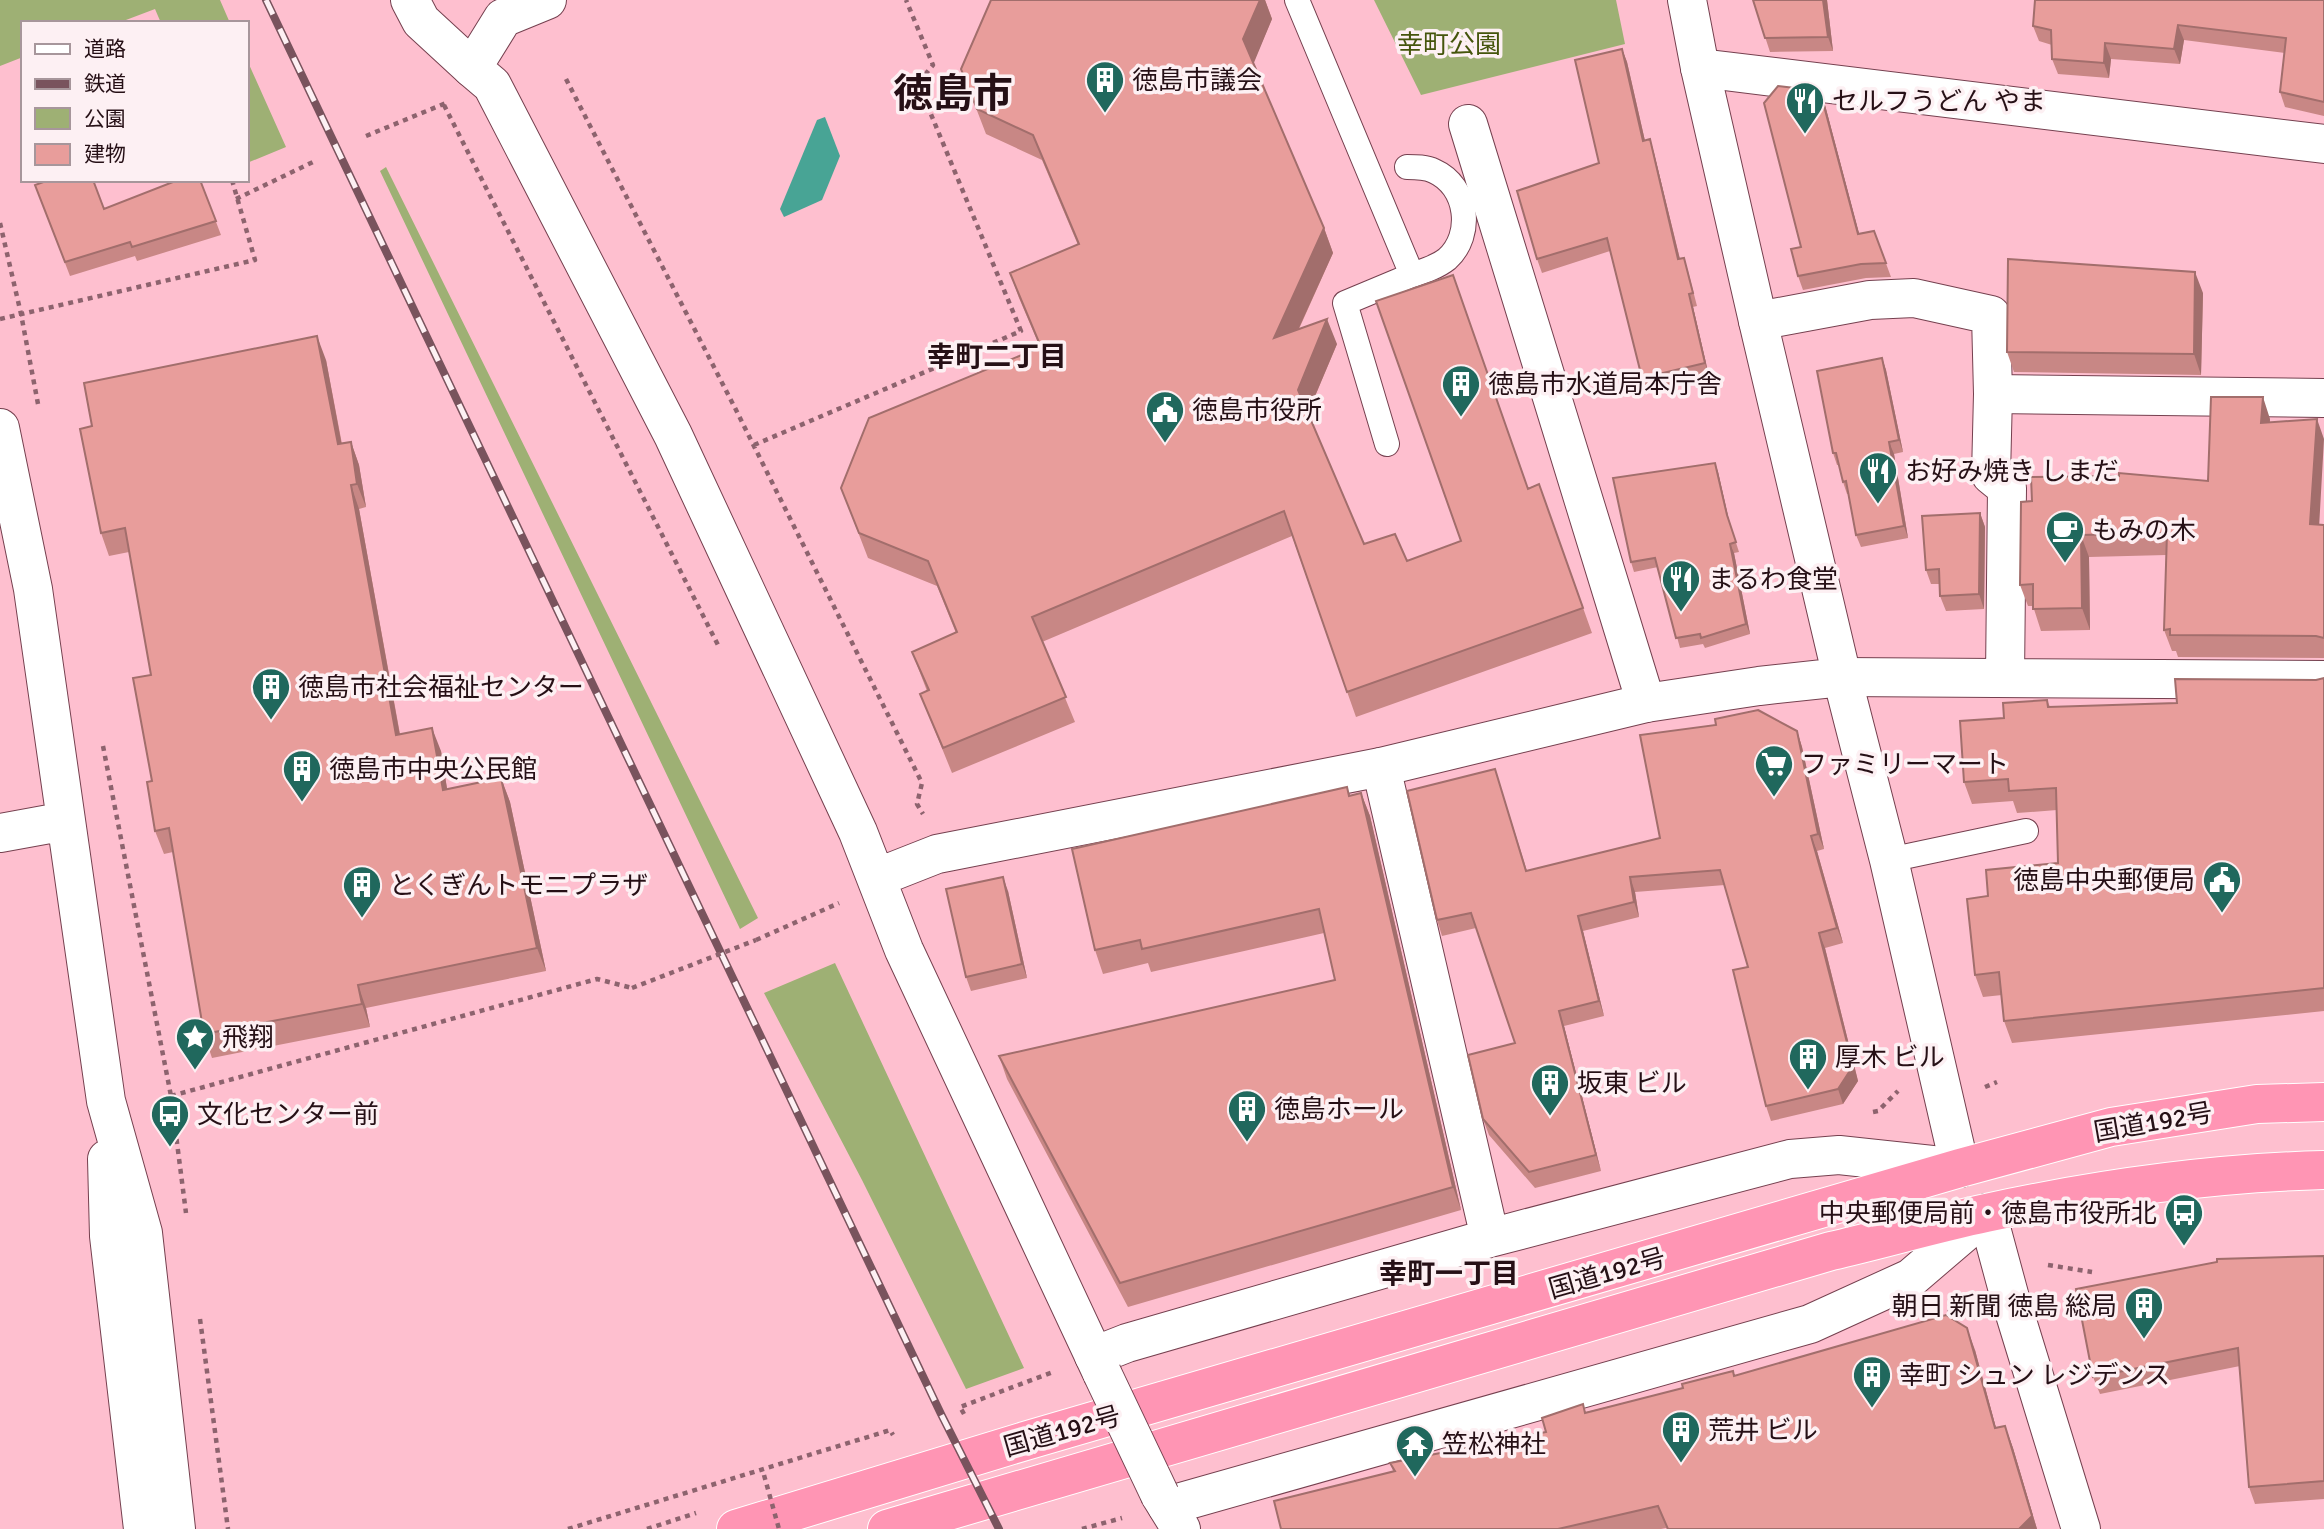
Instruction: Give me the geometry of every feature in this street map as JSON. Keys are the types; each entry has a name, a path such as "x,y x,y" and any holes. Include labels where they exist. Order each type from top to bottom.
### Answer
{"highway":[{"name":"国道192号","path":"736,1529 1025,1441 1817,1212 1960,1168 2111,1127 2257,1104 2324,1102"},
{"name":"国道192号","path":"887,1529 1831,1251 1987,1213 2133,1186 2265,1171 2324,1170"}],"street":[{"path":"410,0 421,21 492,85 673,435 858,832 904,950 1086,1366 1170,1510 1810,1324 1911,1278 1987,1213 2010,1298 2081,1529"},
{"path":"472,68 503,18 547,0"},
{"path":"1086,1366 1127,1343 1490,1238 1790,1159 1839,1155 1960,1168 1889,860 1842,677 1758,321 1700,68 1688,0"},
{"path":"1700,68 2324,144"},
{"path":"1468,124 1646,703"},
{"path":"1758,321 1870,300 1903,299 1991,315 1991,475 2007,488 2005,678"},
{"path":"1993,394 2324,398"},
{"path":"0,428 33,589 106,1101 109,1236 143,1529"},
{"path":"876,878 937,854 1381,767 1646,703 1759,686 1842,677 2324,680"},
{"path":"1381,767 1490,1238"},
{"path":"0,833 66,821"},
{"path":"106,1101 143,1233 176,1529"}],"lane":[{"path":"1297,0 1412,275"},
{"path":"1387,444 1345,303 1435,266 1450,257 1462,238 1465,216 1454,187 1447,179 1434,171 1407,167"},
{"path":"1889,860 2025,831"}],"path":[{"path":"753,445 1021,331 918,83 933,65 906,0"},
{"path":"566,79 922,783 917,804 923,815"},
{"path":"443,104 723,654"},
{"path":"366,136 426,110"},
{"path":"236,199 315,161"},
{"path":"0,319 255,260 232,182"},
{"path":"0,223 21,314"},
{"path":"171,1096 597,979 632,988 756,940 839,902"},
{"path":"2047,1265 2092,1272"},
{"path":"967,1405 1086,1366"},
{"path":"568,1529 884,1432"},
{"path":"764,1475 779,1529"},
{"path":"1083,1529 1127,1517"}],"green space":[{"path":"0,0 220,0 229,21 160,21 155,9 123,21 21,21 21,58 0,66"},
{"name":"幸町公園","path":"1374,0 1616,0 1625,44 1421,95"},
{"path":"248,62 286,147 248,163"},
{"path":"386,167 758,918 740,929 380,171"},
{"path":"835,963 1024,1368 966,1389 862,1180 764,993"}],"shaded area":[{"path":"825,117 840,156 822,200 784,217 780,209 817,120"}],"building":[{"path":"991,0 1260,0 1243,39 1324,228 1274,338 1327,319 1298,390 1364,544 1395,534 1407,561 1461,541 1376,301 1453,275 1528,489 1539,484 1583,608 1347,692 1284,511 1032,617 1066,697 943,748 920,694 929,690 912,652 957,632 928,561 859,533 841,488 869,418 1041,347 1010,273 1079,244 1033,135 977,109 961,69"},
{"path":"1753,0 1823,0 1828,37 1765,38"},
{"path":"2035,0 2324,0 2324,102 2280,92 2286,38 2178,25 2174,49 2105,43 2104,63 2052,59 2051,30 2033,26"},
{"path":"1622,49 1643,141 1650,139 1678,259 1684,258 1693,293 1689,294 1705,363 1642,378 1607,238 1537,259 1517,191 1599,163 1575,60"},
{"path":"1778,86 1820,91 1858,234 1874,231 1886,263 1861,264 1798,276 1791,249 1801,247 1764,103"},
{"path":"43,182 94,182 104,209 173,182 201,182 216,221 132,247 130,242 65,262 35,185"},
{"path":"2008,259 2195,272 2194,354 2007,352"},
{"path":"317,336 338,444 351,442 357,484 351,485 396,735 432,728 443,790 501,778 537,948 358,985 362,1004 204,1034 169,828 155,831 147,782 152,781 133,678 151,675 125,528 101,533 80,429 92,426 84,383"},
{"path":"1882,358 1899,440 1889,442 1904,526 1856,535 1846,481 1843,482 1836,453 1833,453 1817,371"},
{"path":"2211,397 2263,397 2261,423 2317,419 2310,524 2324,525 2324,638 2170,635 2170,629 2164,630 2167,533 2081,535 2082,608 2033,609 2033,584 2020,585 2021,502 2032,501 2031,477 2119,476 2119,473 2208,481"},
{"path":"1715,463 1736,542 1730,544 1746,624 1701,638 1700,634 1676,638 1655,558 1631,562 1613,478"},
{"path":"1980,513 1979,594 1940,596 1939,569 1926,570 1922,516"},
{"path":"2324,678 2324,988 2004,1021 1999,972 1975,975 1967,899 1988,896 1986,870 2058,863 2056,788 2009,791 2008,779 1964,782 1960,721 2004,718 2003,703 2047,700 2048,707 2177,703 2175,679"},
{"path":"1758,710 1797,731 1818,834 1811,836 1837,928 1819,933 1853,1066 1838,1089 1766,1106 1733,970 1748,967 1720,870 1630,877 1634,902 1578,916 1599,1001 1559,1011 1596,1155 1529,1172 1483,1119 1468,1055 1515,1043 1471,913 1437,920 1407,791 1495,769 1526,871 1660,838 1640,735 1716,725 1715,719"},
{"name":"徳島ホール","path":"1347,787 1349,796 1361,793 1453,1187 1120,1283 999,1056 1335,980 1319,909 1142,949 1140,940 1095,950 1072,849"},
{"path":"1003,877 1022,964 966,977 946,889"},
{"path":"2324,1256 2324,1481 2249,1487 2238,1348 2093,1377 2076,1289 2217,1262 2217,1259"},
{"path":"1946,1315 1967,1328 1995,1428 2005,1426 2032,1516 2019,1529 1668,1529 1658,1506 1558,1529 1281,1529 1274,1501 1395,1471 1390,1463 1546,1432 1542,1418 1583,1404 1585,1413 1683,1388 1682,1384 1733,1371 1734,1376"}],"railway":[{"path":"266,0 941,1414 999,1529"}],"place":[{"name":"徳島市議会","path":"1105,114"},
{"name":"セルフうどん やま","path":"1805,135"},
{"name":"徳島市水道局本庁舎","path":"1461,418"},
{"name":"徳島市役所","path":"1165,444"},
{"name":"お好み焼き しまだ","path":"1878,505"},
{"name":"もみの木","path":"2065,564"},
{"name":"まるわ食堂","path":"1681,613"},
{"name":"徳島市社会福祉センター","path":"271,721"},
{"name":"ファミリーマート","path":"1774,798"},
{"name":"徳島市中央公民館","path":"302,803"},
{"name":"徳島中央郵便局","path":"2222,914"},
{"name":"とくぎんトモニプラザ","path":"362,919"},
{"name":"飛翔","path":"195,1071"},
{"name":"厚木 ビル","path":"1808,1091"},
{"name":"坂東 ビル","path":"1550,1117"},
{"name":"徳島ホール","path":"1247,1143"},
{"name":"文化センター前","path":"170,1148"},
{"name":"中央郵便局前・徳島市役所北","path":"2184,1247"},
{"name":"朝日 新聞 徳島 総局","path":"2144,1340"},
{"name":"幸町 シュン レジデンス","path":"1872,1409"},
{"name":"荒井 ビル","path":"1681,1464"},
{"name":"笠松神社","path":"1415,1478"}],"district":[{"name":"徳島市","path":"953,93"},
{"name":"幸町二丁目","path":"997,356"},
{"name":"幸町一丁目","path":"1449,1273"}]}
